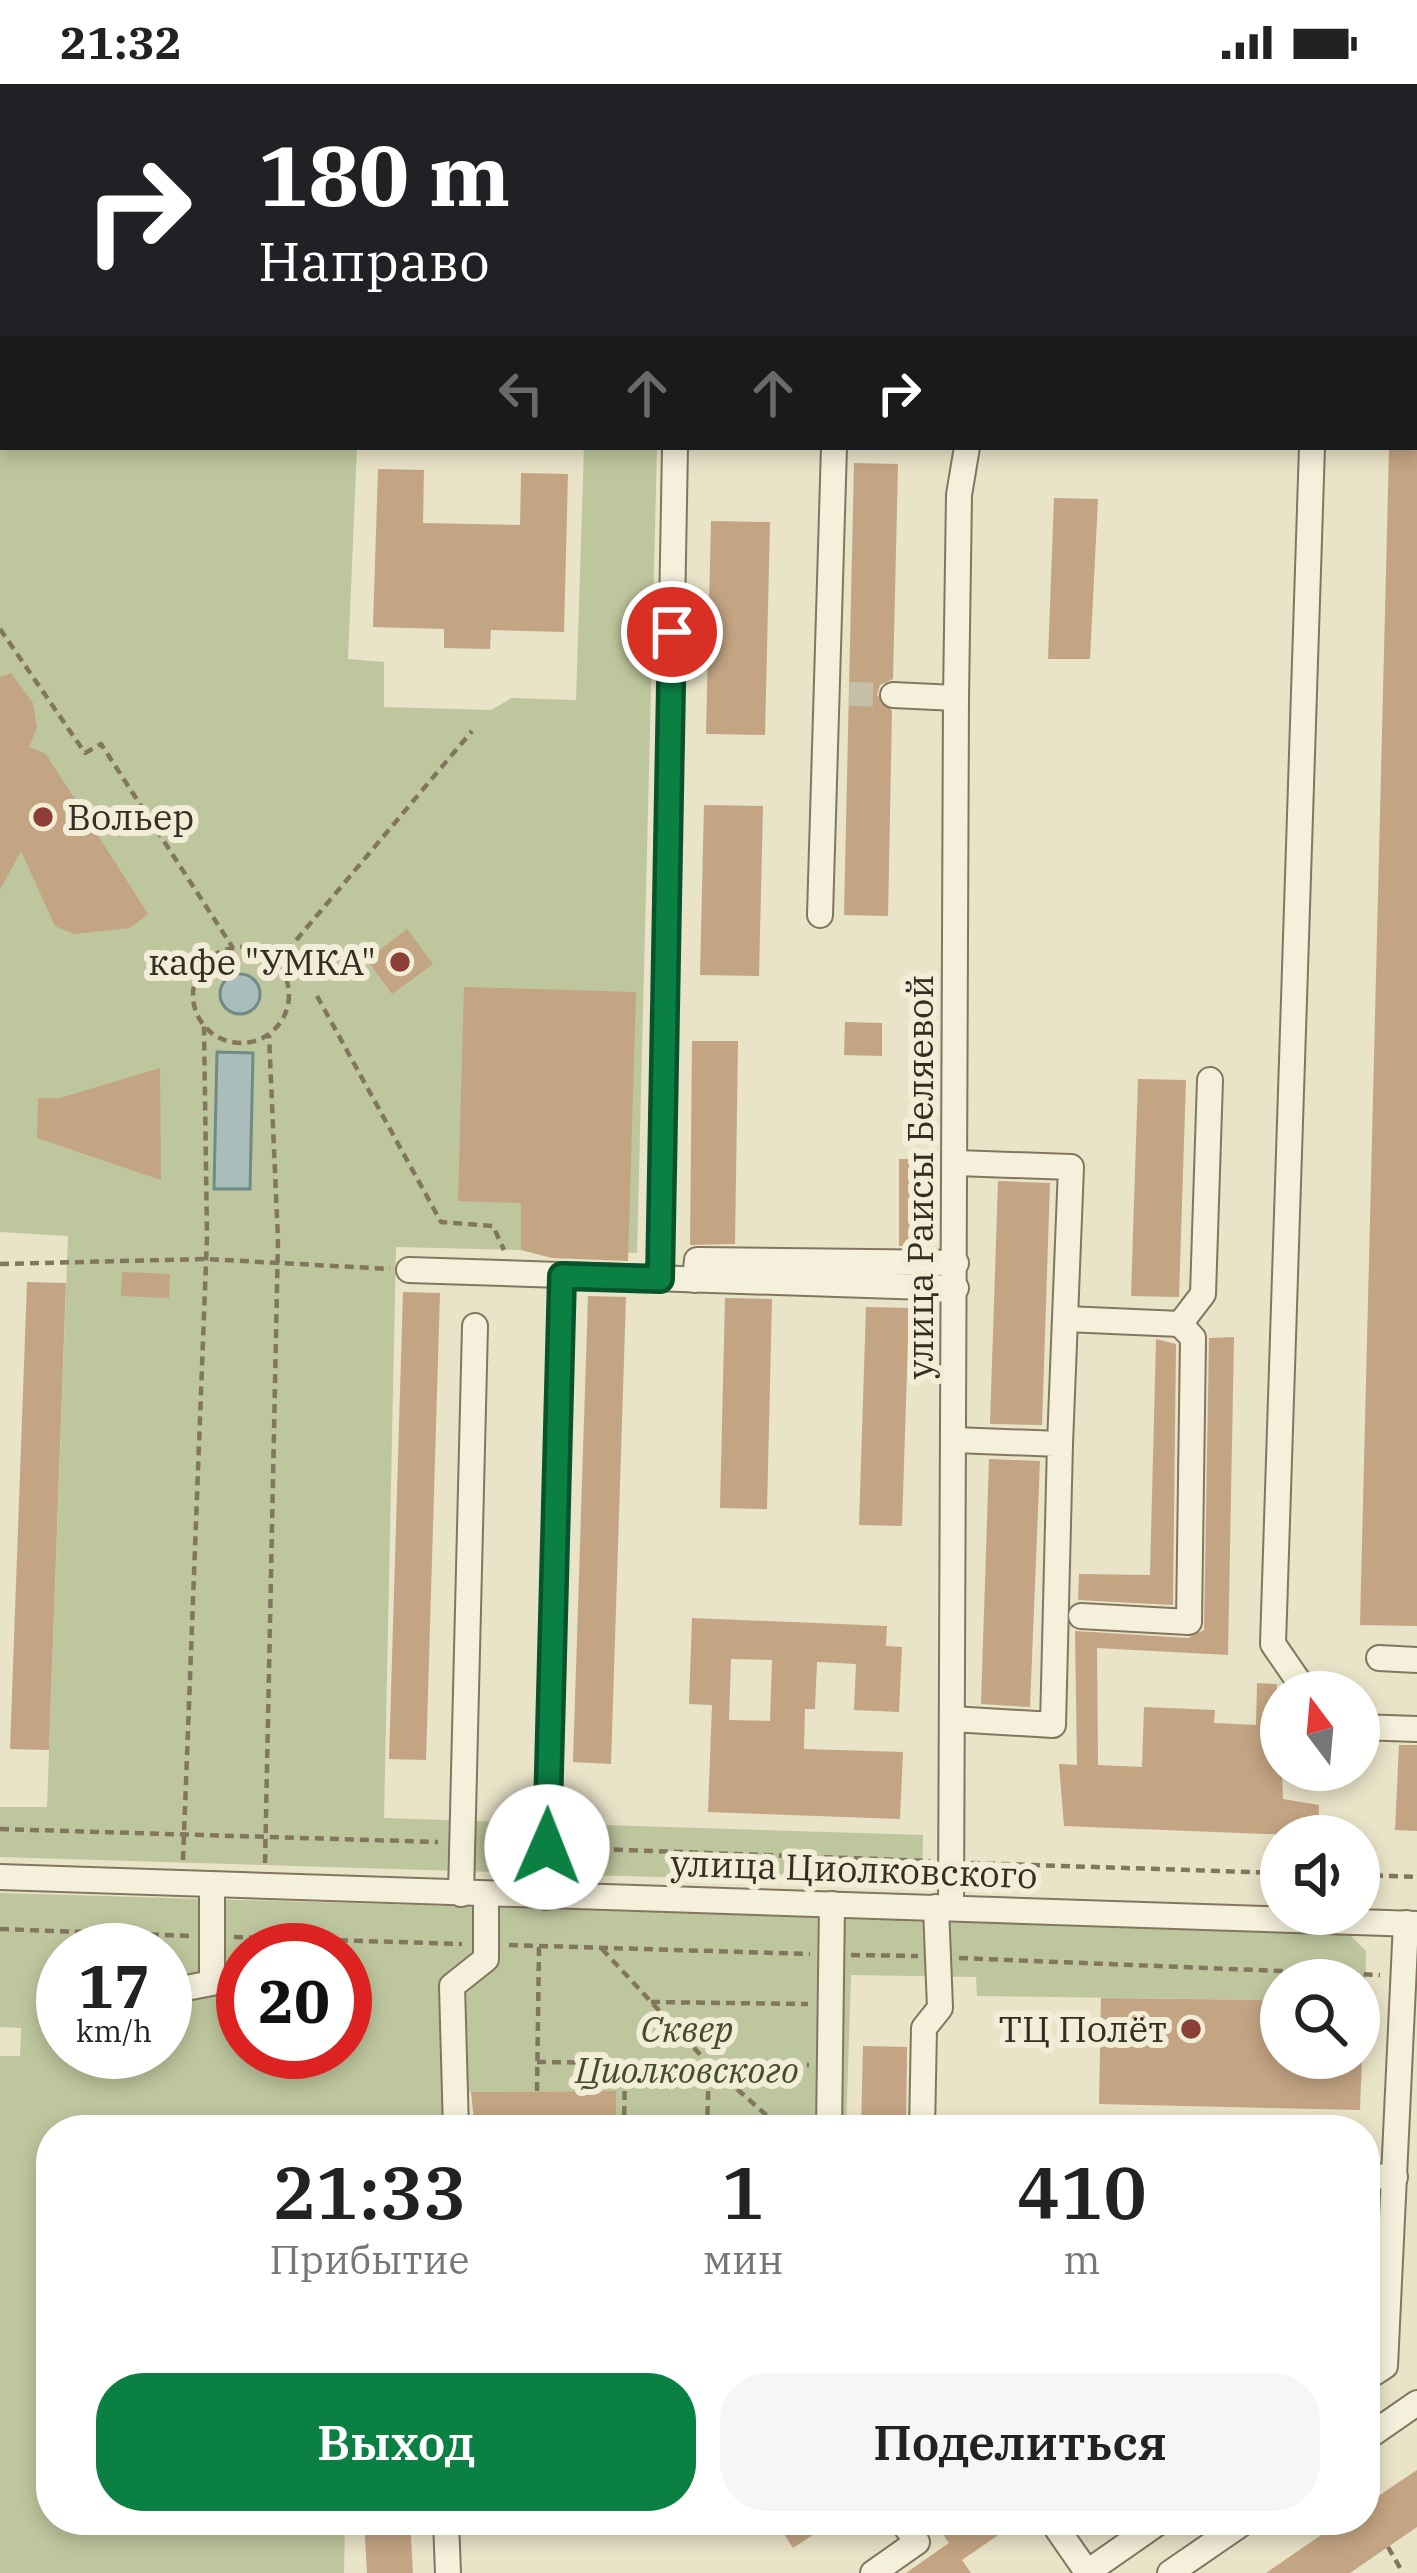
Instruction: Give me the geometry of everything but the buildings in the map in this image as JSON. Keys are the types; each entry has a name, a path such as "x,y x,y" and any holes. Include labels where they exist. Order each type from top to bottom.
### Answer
{"street":[{"path":"660,1279 675,450"},
{"path":"820,915 838,694 833,450"},
{"name":"улица Раисы Беляевой","path":"922,2115 924,2028 940,2008 939,1957 951,1862 956,698 959,495 966,450"},
{"path":"1292,1671 1273,1644 1312,450"},
{"path":"892,694 956,698"},
{"path":"1180,1324 1203,1294 1210,1080"},
{"path":"952,1719 1053,1725 1071,1167 956,1163"},
{"path":"409,1270 695,1280 956,1276"},
{"path":"546,1897 562,1276"},
{"path":"1066,1319 1180,1324 1193,1338 1190,1622 1081,1616"},
{"path":"456,2115 452,1986 486,1959 487,1944 462,1843 475,1326"},
{"path":"954,1440 1060,1444"},
{"path":"1379,1658 1417,1660"},
{"path":"1380,1727 1417,1729"},
{"name":"улица Циолковского","path":"0,1877 1411,1924"},
{"path":"192,1987 212,1983 212,1886"},
{"path":"829,2115 832,1904"},
{"path":"1380,2324 1409,2042 1404,1976 1411,1924"},
{"path":"1380,2176 1395,2177"},
{"path":"1380,2429 1417,2403"},
{"path":"447,2535 448,2573"},
{"path":"873,2573 917,2542 912,2535"},
{"path":"1061,2535 1086,2573 1140,2535"},
{"path":"1170,2573 1225,2535"}],"path":[{"path":"0,629 85,753 101,744 233,948"},
{"path":"277,963 472,731"},
{"path":"183,1885 206,1259 205,1026 194,1004 197,976 218,953 249,948 277,963 289,992 288,1007 268,1035 276,1262 264,1889"},
{"path":"317,996 440,1222 493,1226 516,1274"},
{"path":"205,1026 228,1041 268,1035"},
{"path":"0,1264 206,1259 409,1270"},
{"path":"0,1828 1260,1872"},
{"path":"1380,1876 1417,1877"},
{"path":"0,1929 1404,1976"},
{"path":"537,2091 539,1947"},
{"path":"602,1948 709,2064 766,2115"},
{"path":"652,2002 830,2004"},
{"path":"624,2115 625,2061"},
{"path":"537,2062 830,2065"},
{"path":"707,2115 709,2064"},
{"path":"1388,2547 1403,2573"}],"green space":[{"path":"0,450 357,450 348,659 384,662 384,707 491,710 512,698 576,700 584,450 657,450 637,1253 396,1247 384,1818 923,1835 922,1885 0,1857 0,1807 47,1807 68,1236 0,1232"},
{"name":"Сквер Циолковского","path":"0,1893 1260,1929 1260,1935 1350,1935 1366,1951 1366,1959 1260,1959 1260,2000 977,1996 976,1977 851,1975 846,2115 616,2115 616,2091 466,2092 443,2115 36,2115 36,2535 345,2535 344,2573 0,2573 0,2056 20,2056 21,2028 0,2027"}],"shaded area":[{"path":"240,974 254,980 260,994 254,1008 240,1014 226,1008 220,994 226,980"},
{"path":"217,1052 253,1053 250,1189 214,1189"}],"tunnel":[{"path":"849,694 893,695"}],"place":[{"name":"Вольер","path":"43,817"},
{"name":"кафе \"УМКА\"","path":"400,962"},
{"name":"ТЦ Полёт","path":"1191,2029"}],"route":[{"path":"547,1847 562,1276 660,1279 672,632"}]}
